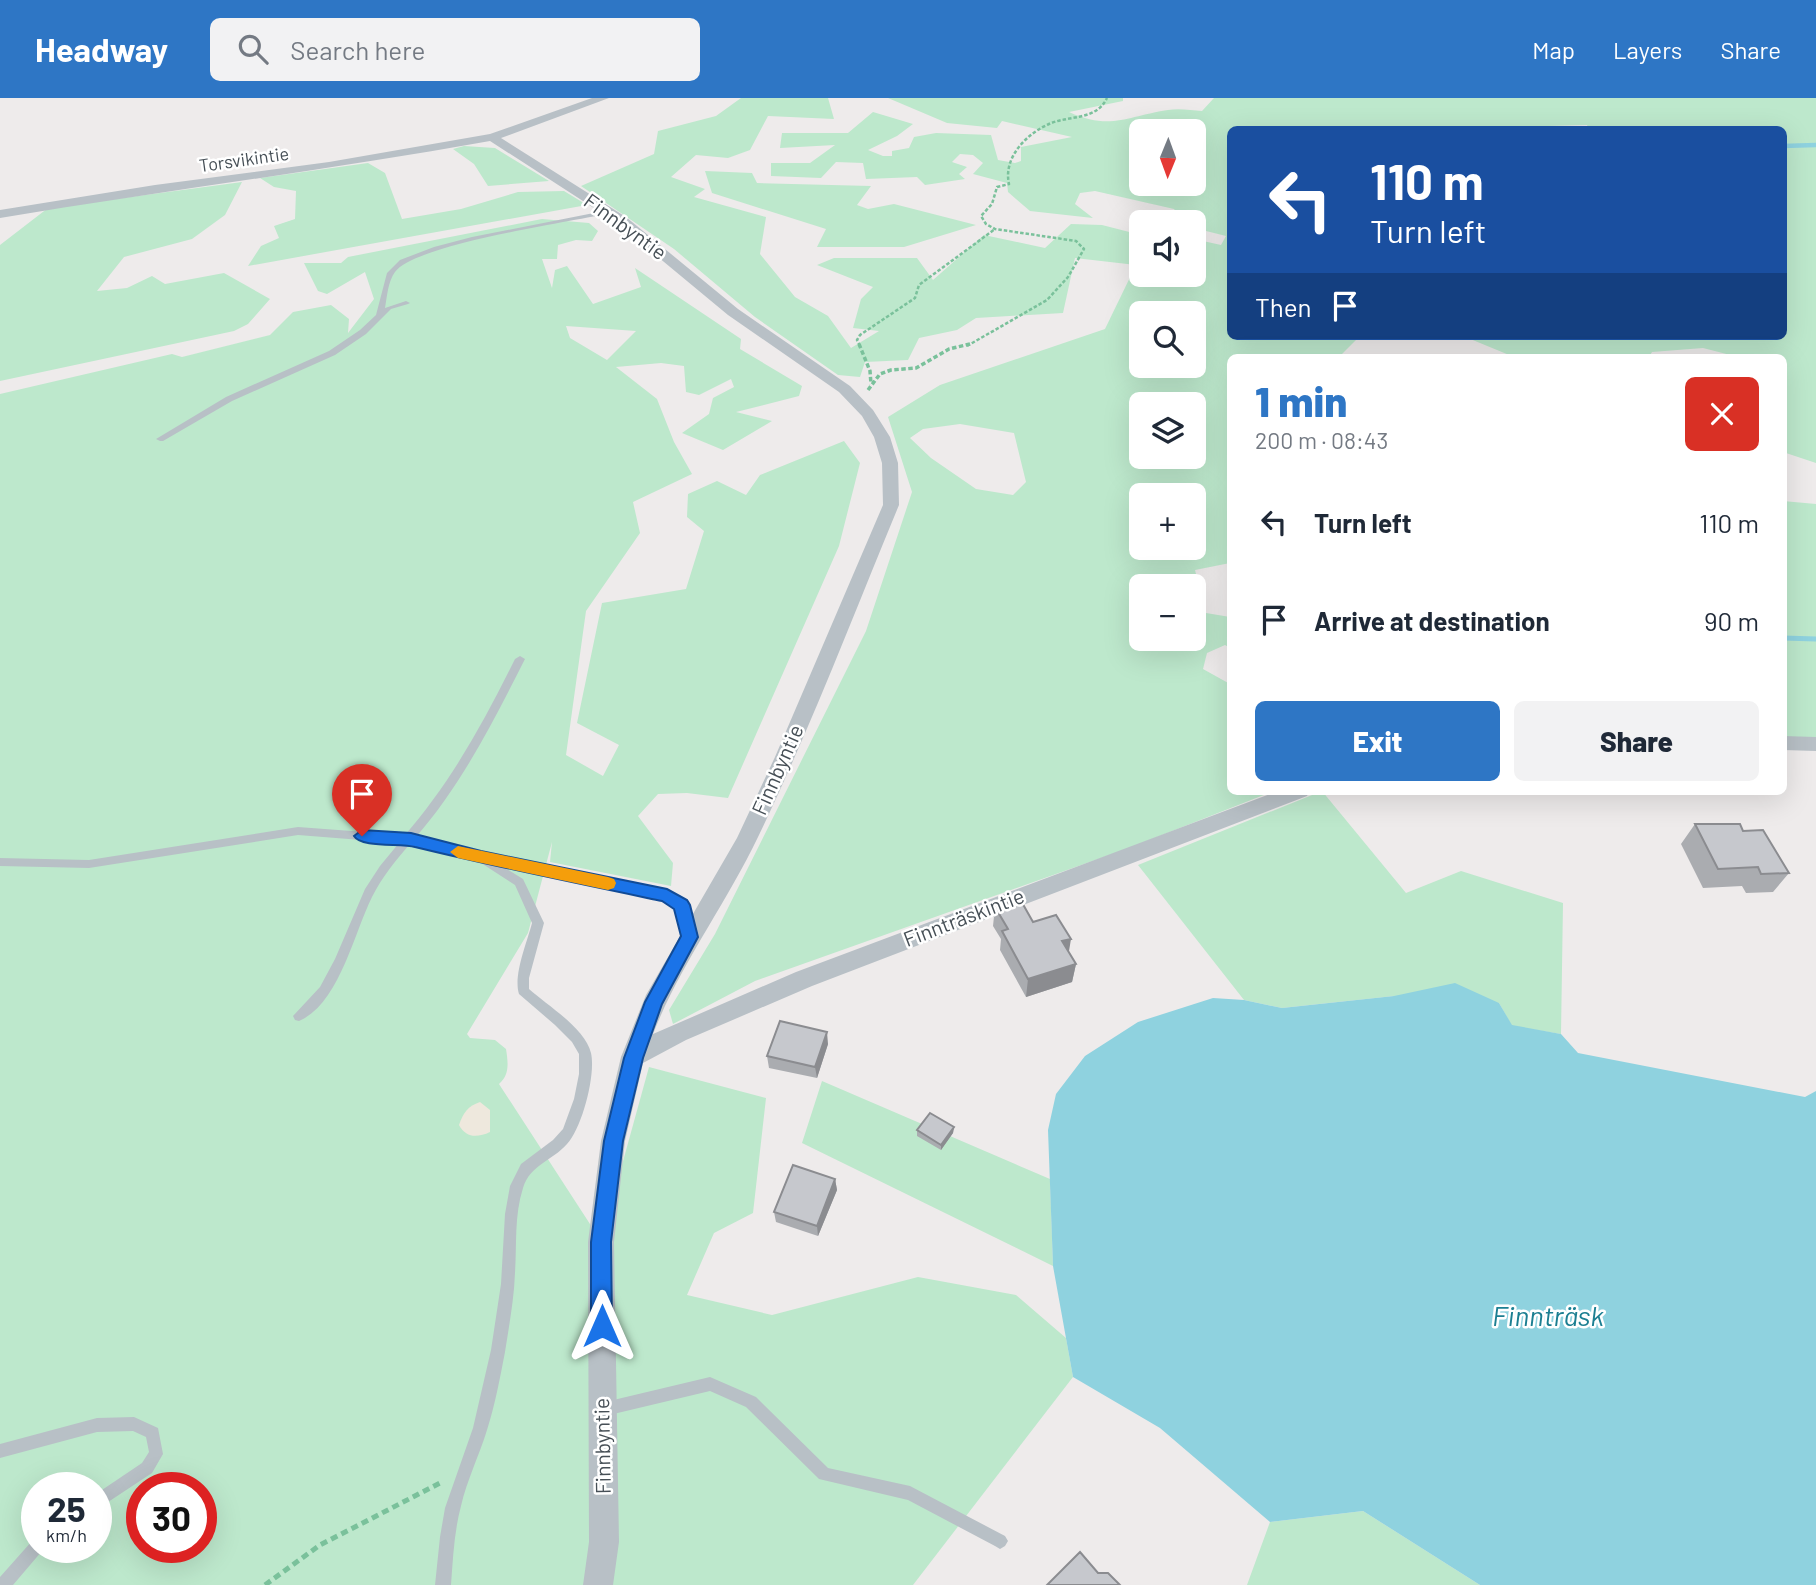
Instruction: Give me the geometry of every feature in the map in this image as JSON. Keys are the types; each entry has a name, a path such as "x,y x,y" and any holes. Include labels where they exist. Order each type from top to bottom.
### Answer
{"street":[{"name":"Torsvikintie","path":"0,214 155,189 329,166 492,137 603,98"},
{"name":"Finnbyntie","path":"492,137 639,233 732,312 865,394 892,463 894,482 891,505 785,757 746,840 654,1002 634,1058 613,1141 601,1242 604,1542 598,1585"},
{"path":"1787,743 1816,744"},
{"name":"Finnträskintie","path":"634,1058 678,1033 804,979 1289,795"}],"lane":[{"path":"379,316 390,273 402,261 436,248 472,239 609,212"},
{"path":"160,439 229,399 332,352 363,332 389,308 406,303"},
{"path":"299,1016 312,1007 337,971 348,937 369,892 393,855 411,840 472,754 520,659"},
{"path":"0,862 89,864 298,831 411,840 481,858 667,895 682,905 690,937"},
{"path":"443,1585 450,1520 484,1416 500,1330 508,1284 513,1197 523,1173 530,1164 564,1139 579,1103 585,1076 585,1052 575,1033 547,1014 523,991 523,978 538,923 519,882 481,858"},
{"path":"602,1410 710,1384 751,1402 824,1474 910,1493 1000,1541"},
{"path":"0,1451 97,1425 134,1424 153,1433 156,1454 147,1468 112,1492"},
{"path":"3,1585 22,1563"}],"path":[{"path":"865,394 880,374 891,370 916,368 949,349 967,345 1047,300 1068,277 1084,249 1076,241 995,229 986,224 981,216 992,204 997,187 1009,184 1006,176 1013,154 1030,134 1053,122 1088,115 1100,109 1107,98"},
{"path":"865,394 870,371 857,340 860,335 915,298 919,285 995,229"},
{"path":"265,1585 320,1545 464,1471"}],"green space":[{"path":"741,98 828,98 834,119 768,116 750,150 728,158 696,155 671,177 705,189 694,197 766,217 760,254 795,297 828,316 851,348 879,331 853,328 861,299 873,287 817,265 834,258 917,258 933,280 984,235 1045,248 1071,224 1102,225 1129,232 1129,264 1075,258 1063,313 976,318 957,330 919,338 908,360 865,362 860,377 838,375 755,317 674,249 581,186 654,154 658,131 716,116"},
{"path":"888,98 1123,98 1123,101 1069,112 1096,121 1108,121 1172,109 1202,111 1214,98 1816,98 1816,463 1787,453 1787,354 1726,354 1703,348 1651,354 1507,354 1473,340 1787,340 1787,126 1227,126 1227,340 1356,340 1342,354 1227,354 1227,564 1195,570 1196,574 1129,574 1129,651 1206,651 1206,613 1227,616 1227,646 1207,653 1203,669 1227,682 1227,795 1264,795 1129,848 755,981 673,1024 669,1010 715,934 866,631 912,492 888,417 940,385 1105,329 1129,279 1129,287 1206,287 1206,242 1221,245 1226,236 1206,231 1206,210 1175,210 1095,191 1080,193 1075,204 1093,218 1030,211 1008,192 1007,183 973,174 983,163 973,155 960,154 952,162 967,167 959,174 965,179 925,185 917,177 866,179 863,163 836,162 821,178 771,176 771,163 810,163 835,145 780,148 782,133 848,133 873,112 913,124 897,136 868,150 883,156 892,156 892,151 909,148 914,137 936,133 991,135 998,160 1015,163 1021,161 1021,147 1072,137 1002,121 997,128 947,123","holes":["960,424 1014,433 1026,482 1013,495 976,489 931,458 910,438 923,429"]},
{"path":"464,146 495,148 549,181 488,186 474,164 453,149"},
{"path":"368,163 385,173 402,219 461,209 518,192 564,191 587,205 248,266 261,246 279,238 274,226 295,219 296,191 274,187 260,178"},
{"path":"705,171 752,173 757,183 871,186 857,205 868,209 894,204 976,225 904,247 817,247 826,229 712,193"},
{"path":"242,182 225,215 192,239 124,257 97,291 127,288 152,276 165,284 224,273 270,299 248,324 234,331 0,381 0,245 48,208"},
{"path":"542,219 589,223 598,231 592,241 576,240 558,245 557,259 542,259 552,288 555,270 567,266 593,304 641,287 635,268 741,339 740,349 802,386 799,396 736,412 772,421 723,450 682,433 709,414 713,398 734,387 731,379 699,395 686,392 684,366 661,363 616,367 657,399 674,442 692,474 633,502 640,533 586,611 566,755 603,776 619,745 577,723 602,603 686,589 704,531 687,517 688,494 717,481 746,495 760,475 844,441 860,463 839,546 728,798 687,793 658,794 638,816 673,863 671,886 550,862 552,842 528,933 467,1034 470,1038 495,1040 506,1049 507,1072 499,1084 601,1241 649,1067 766,1098 753,1213 714,1233 687,1295 772,1315 918,1277 1016,1295 1066,1338 1073,1377 913,1585 0,1585 0,394 172,354 182,357 270,335 293,312 331,305 349,319 348,333 374,299 365,272 327,294 318,291 304,263 341,263 348,257","holes":["566,326 636,331 607,360 570,338"]},
{"path":"1787,501 1816,504 1816,739 1787,737"},
{"path":"1312,795 1325,795 1406,893 1461,871 1563,903 1561,1034 1512,1026 1499,1003 1394,996 1282,1008 1244,1000 1138,865"},
{"path":"822,1081 1050,1179 1053,1266 802,1143"},
{"path":"1363,1511 1480,1585 1247,1585 1270,1522"}],"sand":[{"path":"480,1102 490,1110 490,1132 472,1136 459,1125 466,1110"}],"water":[{"name":"Finnträsk","path":"1455,983 1499,1003 1512,1025 1561,1034 1578,1053 1805,1097 1816,1091 1816,1585 1480,1585 1363,1511 1270,1522 1160,1428 1073,1377 1053,1266 1048,1130 1056,1094 1085,1056 1138,1022 1213,998 1244,1000 1282,1008 1394,996"}],"building":[{"path":"1695,824 1740,824 1743,831 1763,830 1789,873 1761,874 1758,867 1718,869"},
{"path":"1020,899 1033,922 1056,915 1071,939 1062,941 1076,964 1028,979 1002,931 1008,929 995,907"},
{"path":"780,1021 827,1032 815,1067 767,1056"},
{"path":"930,1113 954,1127 941,1145 917,1130"},
{"path":"793,1165 835,1179 817,1226 774,1212"},
{"path":"1080,1552 1098,1573 1108,1573 1120,1585 1047,1585"}],"waterway":[{"path":"1787,146 1816,145"},
{"path":"1787,638 1816,639"}],"slow traffic":[{"path":"458,852 608,883"}],"route":[{"path":"362,836 411,840 481,858 667,895 682,905 690,937 654,1002 634,1058 613,1141 601,1242 602,1326"}]}
